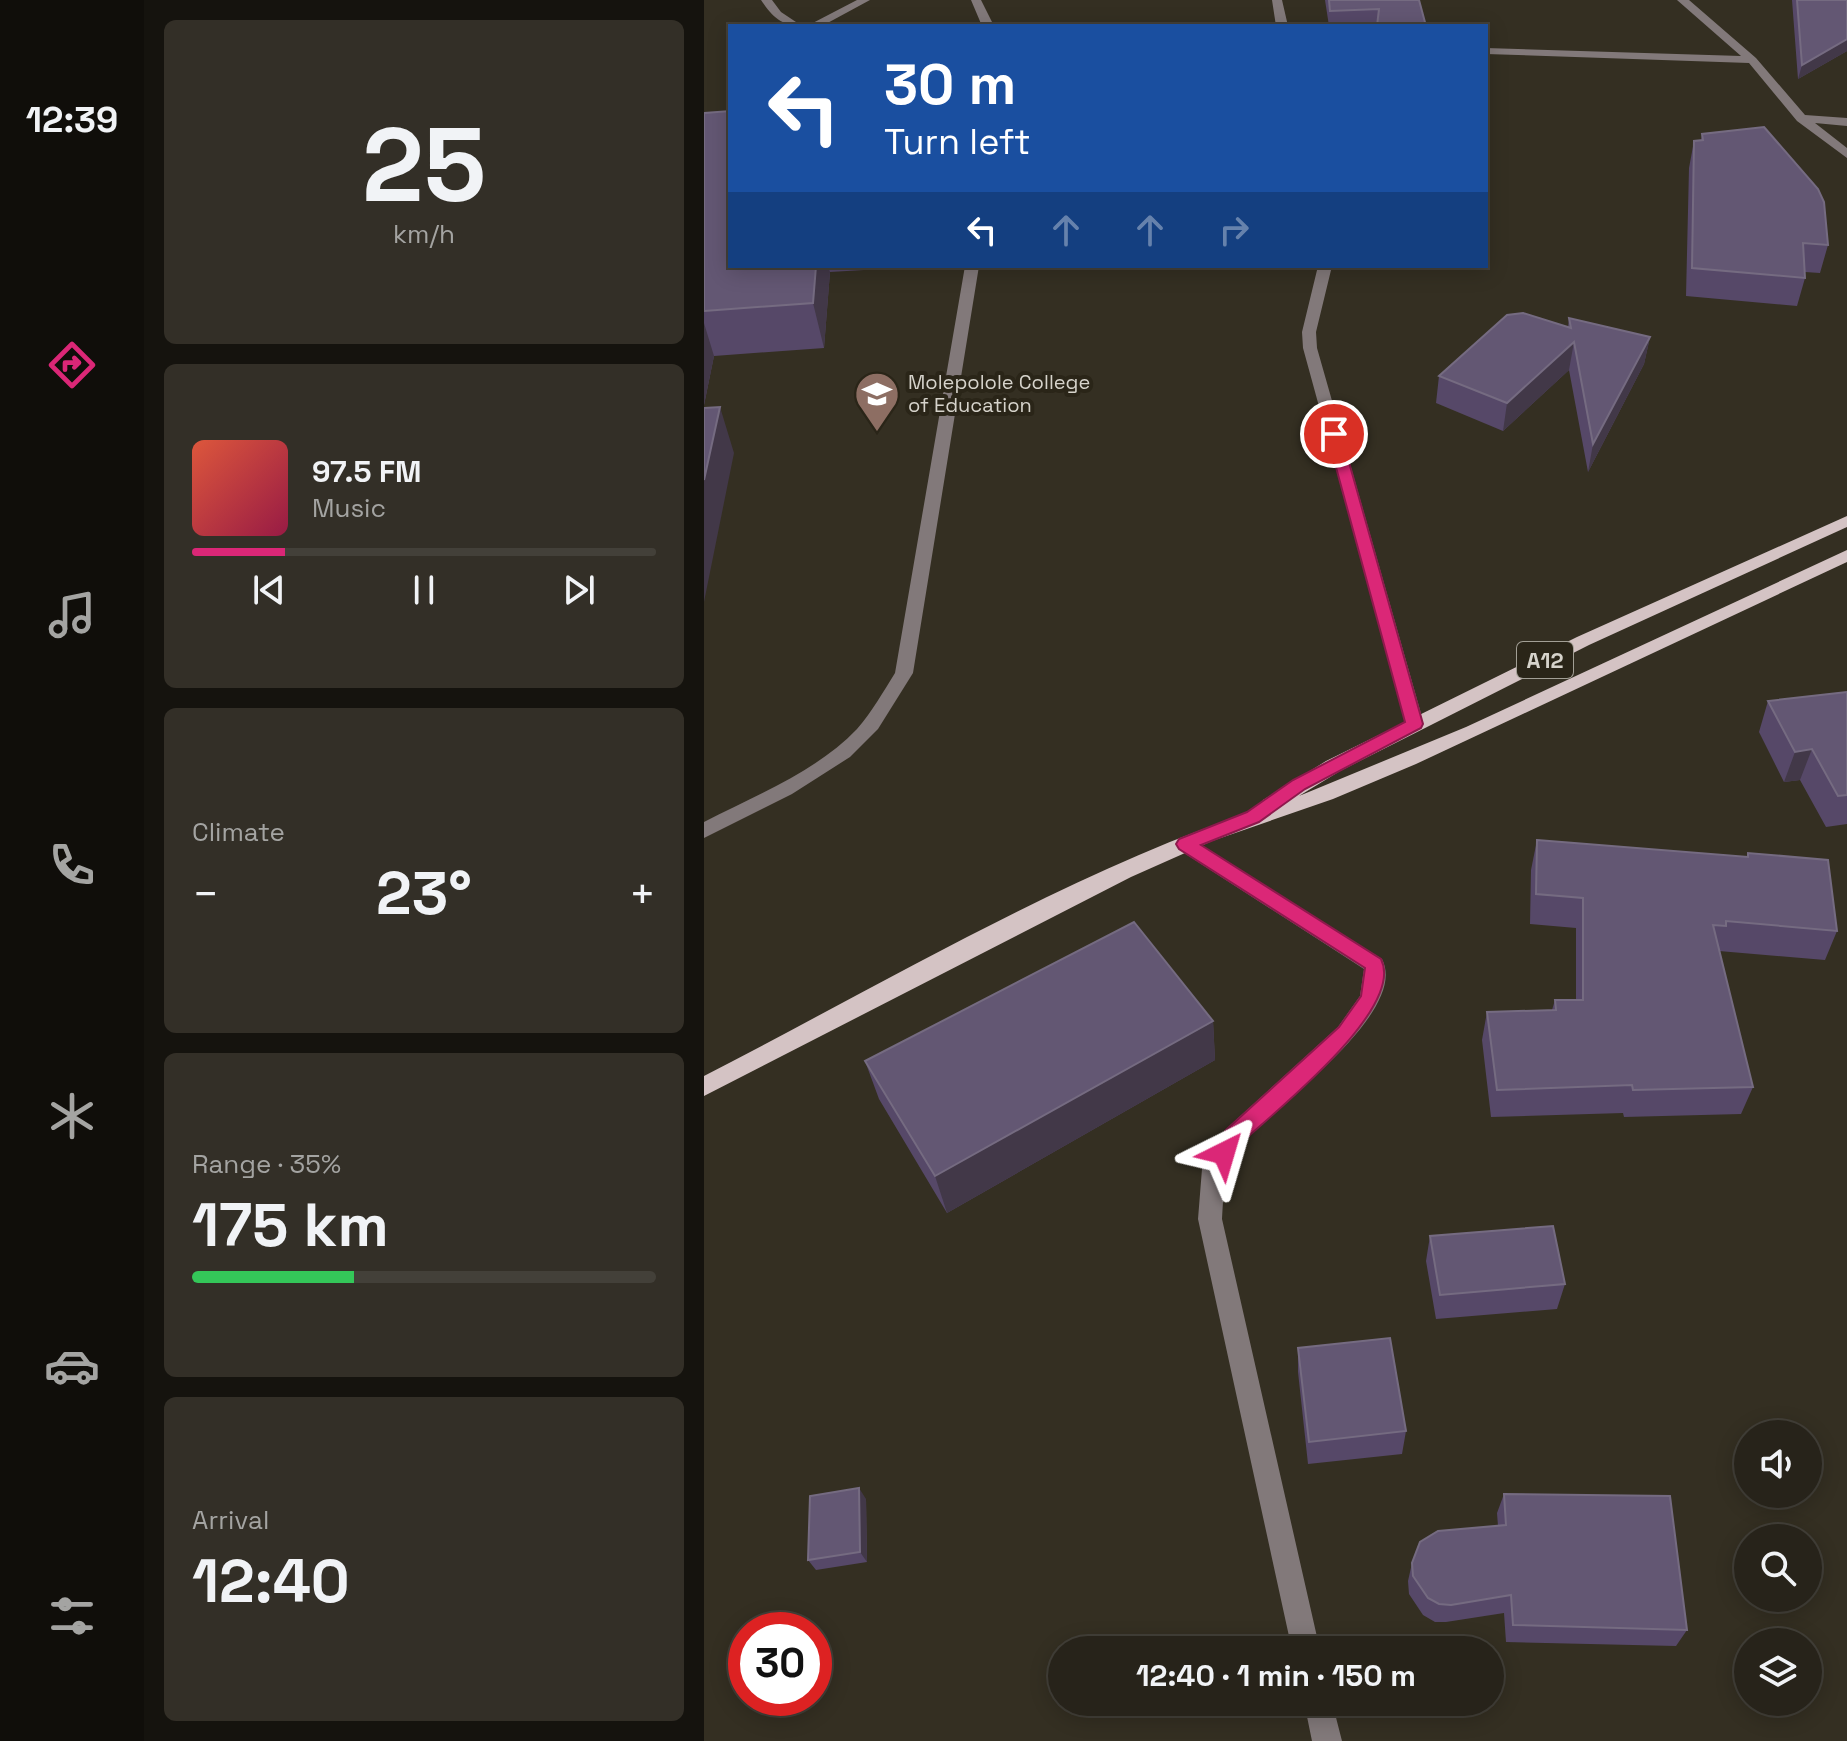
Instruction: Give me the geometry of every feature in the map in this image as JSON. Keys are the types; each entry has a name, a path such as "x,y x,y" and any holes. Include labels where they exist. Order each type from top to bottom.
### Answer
{"main road":[{"name":"A12","path":"1253,817 1299,785 1415,724 1583,641 1847,521"},
{"name":"A12","path":"704,1087 1045,911 1185,844 1253,817 1343,788 1428,751 1847,555"}],"street":[{"path":"766,0 777,14 793,24"},
{"path":"817,24 865,0"},
{"path":"976,0 987,24"},
{"path":"1277,0 1282,24"},
{"path":"1682,0 1752,60 1801,118 1847,154"},
{"path":"1488,51 1752,60"},
{"path":"1801,118 1847,122"},
{"path":"704,831 820,767 857,740 884,708 904,673 972,268"},
{"path":"1325,268 1309,332 1310,348 1415,724"},
{"path":"1185,844 1375,965 1370,998 1346,1033 1233,1137 1214,1169 1210,1219 1303,1636"},
{"path":"1321,1716 1327,1741"}],"building":[{"path":"1329,0 1419,0 1425,24 1377,24 1379,9 1330,11"},
{"path":"1797,0 1847,0 1847,39 1802,65"},
{"path":"728,111 728,268 816,268 813,303 704,311 704,113"},
{"path":"1764,127 1818,189 1824,202 1828,245 1803,243 1805,278 1692,268 1694,141 1703,140 1702,134"},
{"path":"1523,313 1571,328 1569,318 1650,337 1593,444 1574,342 1507,403 1439,376 1507,315"},
{"path":"720,407 704,480 704,408"},
{"path":"1847,692 1847,795 1838,796 1812,749 1795,752 1768,701"},
{"path":"1537,840 1748,857 1748,853 1828,860 1837,931 1726,921 1726,926 1713,925 1753,1087 1633,1090 1632,1085 1497,1090 1487,1012 1556,1010 1555,1000 1583,1000 1583,898 1536,894"},
{"path":"1134,922 1213,1021 935,1176 865,1061"},
{"path":"1553,1226 1565,1284 1440,1295 1430,1236"},
{"path":"1390,1338 1406,1431 1309,1442 1298,1348"},
{"path":"859,1488 860,1552 808,1560 810,1496"},
{"path":"1504,1494 1670,1496 1687,1630 1513,1625 1511,1595 1451,1605 1439,1604 1428,1598 1413,1576 1412,1563 1420,1542 1438,1531 1506,1525"}],"place":[{"name":"Molepolole College of Education","path":"877,433"}],"route":[{"path":"1224,1153 1233,1137 1346,1033 1370,998 1375,965 1185,844 1253,817 1299,785 1415,724 1334,434"}]}
